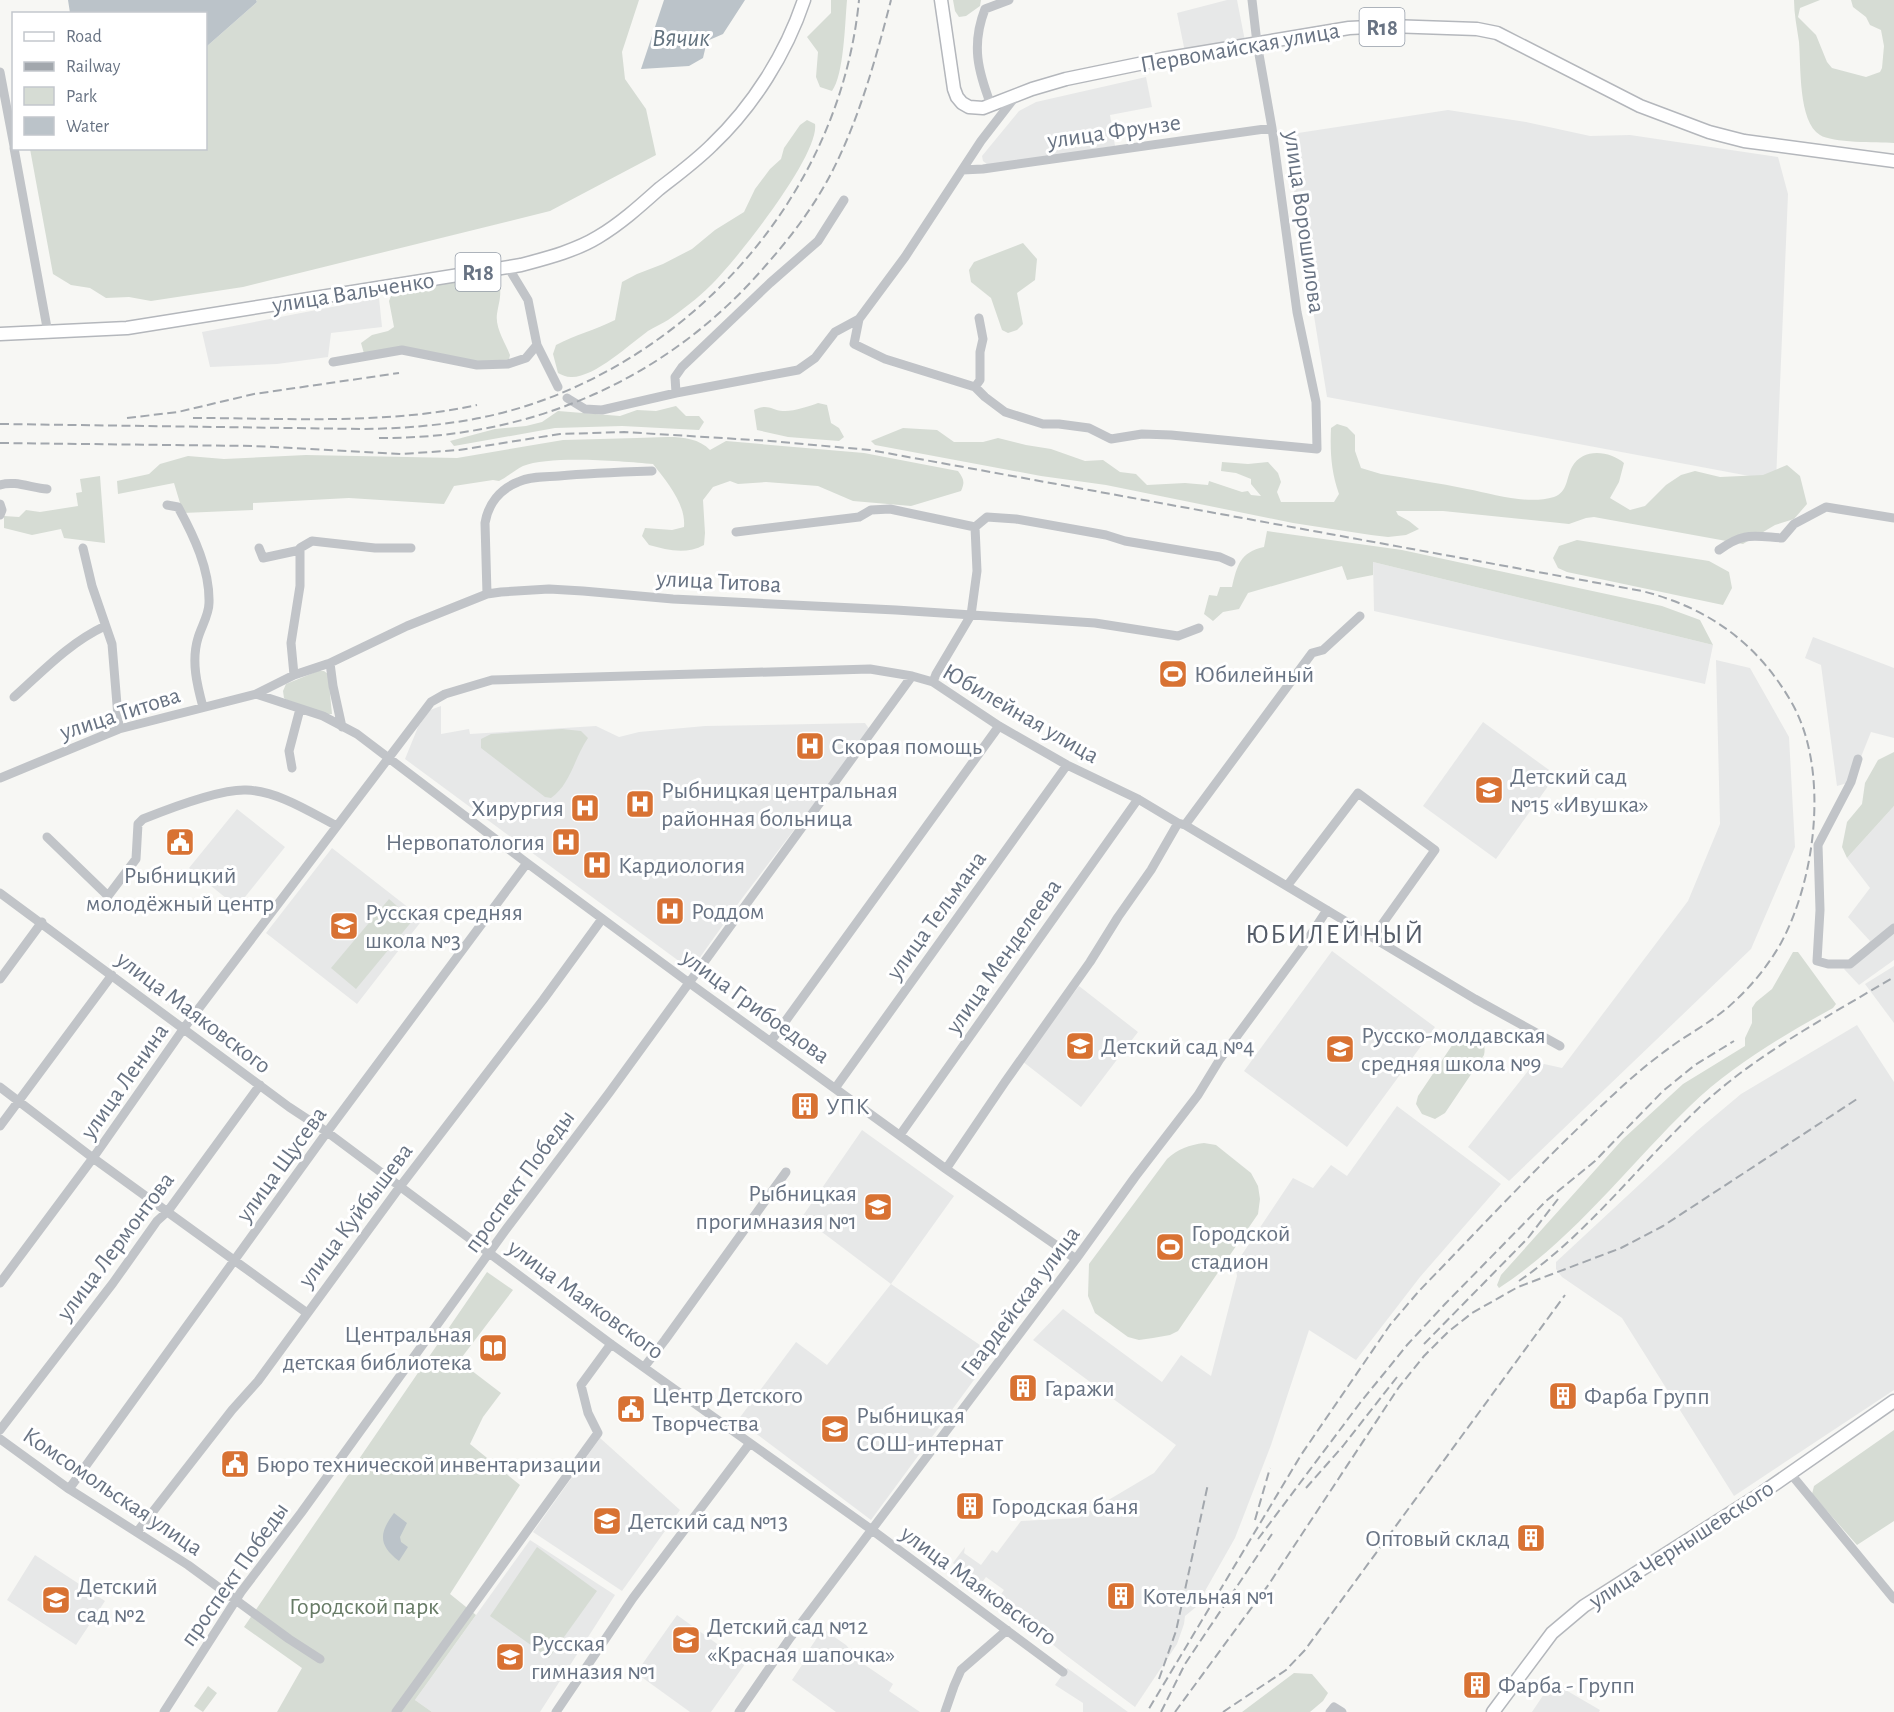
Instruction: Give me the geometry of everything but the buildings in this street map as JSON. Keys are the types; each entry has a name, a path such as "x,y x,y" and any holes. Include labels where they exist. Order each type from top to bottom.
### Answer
{"main road":[{"name":"улица Вальченко","path":"0,334 127,328 508,267 555,256 597,238 621,221 712,145 752,99 781,56 798,20 804,0"},
{"name":"Первомайская улица","path":"941,0 954,89 957,97 969,107 983,108 1066,79 1163,59 1350,28 1389,26 1477,29 1497,33 1640,106 1708,132 1744,141 1894,161"},
{"name":"улица Чернышевского","path":"1493,1712 1552,1633 1584,1606 1790,1473 1894,1401"}],"street":[{"path":"991,105 980,74 977,50 980,21 985,9 1009,0"},
{"name":"улица Ворошилова","path":"975,387 1005,412 1043,424 1089,428 1111,439 1142,434 1171,435 1317,449 1316,402 1297,312 1252,0"},
{"path":"0,72 12,137"},
{"path":"567,398 585,409 602,410 676,393 798,370 815,358 836,332 859,319 905,257 981,141 1016,95"},
{"name":"улица Фрунзе","path":"962,170 984,169 1272,128"},
{"path":"14,150 48,333"},
{"path":"676,393 675,377 682,367 770,283 818,241 844,200"},
{"path":"508,267 528,300 537,345 558,387"},
{"path":"859,319 854,345 885,359 975,387 980,380 980,352 983,339 979,318"},
{"path":"333,362 402,351 477,365 508,364 526,358 537,345"},
{"path":"487,594 485,523 487,512 494,500 505,489 519,481 534,478 651,471"},
{"path":"0,485 10,482 27,487 48,489"},
{"path":"0,504 2,510 0,515"},
{"path":"167,505 178,507 188,525 208,579 209,606 197,640 195,657 197,686 203,707"},
{"path":"1719,550 1734,539 1750,535 1782,538 1794,524 1826,507 1894,518"},
{"path":"736,532 859,517 871,510 890,510 975,527 987,518 1016,519 1220,557 1232,562"},
{"path":"933,682 971,615 977,571 975,527"},
{"path":"294,675 291,643 300,586 300,550 304,544 312,541 375,548 411,548"},
{"path":"82,548 111,644 119,729"},
{"path":"259,548 263,558 300,550"},
{"name":"улица Титова","path":"0,778 119,729 256,694 294,675 330,663 407,626 487,594 549,590 583,591 1095,622 1178,636 1199,628"},
{"path":"946,1169 1090,962 1118,916 1181,824 1312,654 1323,650 1360,616"},
{"path":"14,697 69,647 84,636 105,626"},
{"path":"330,663 342,727"},
{"name":"Юбилейная улица","path":"388,757 431,702 445,694 492,680 870,669 912,676 933,682 999,726 1067,765 1138,799 1475,999 1560,1046"},
{"name":"проспект Победы","path":"164,1712 237,1599 912,676"},
{"path":"256,694 323,716 357,734 388,757"},
{"path":"292,768 289,751 300,709"},
{"path":"771,1041 999,726"},
{"name":"улица Ленина","path":"0,1283 93,1158 184,1028 388,757"},
{"name":"улица Грибоедова","path":"388,757 688,982 836,1087 946,1169 1077,1259"},
{"path":"1858,759 1851,782 1818,845 1820,910 1817,961 1828,964 1850,964 1894,928"},
{"name":"улица Тельмана","path":"836,1087 1067,765"},
{"path":"47,837 108,896 136,859 138,824 143,819 195,800 243,790 264,793 337,826"},
{"path":"1287,886 1358,794 1436,850 1373,937"},
{"name":"улица Менделеева","path":"900,1135 1138,799"},
{"name":"улица Щусева","path":"69,1489 327,1132 527,863"},
{"name":"улица Маяковского","path":"0,893 327,1132 399,1188 872,1530 1063,1672"},
{"name":"Гвардейская улица","path":"739,1712 790,1638 1198,1095 1220,1059 1327,910"},
{"name":"улица Куйбышева","path":"136,1532 232,1410 258,1381 399,1188 602,919"},
{"path":"0,979 42,922"},
{"path":"0,1126 112,975"},
{"name":"улица Лермонтова","path":"0,1430 260,1085"},
{"path":"0,1088 307,1313"},
{"path":"645,1366 786,1172"},
{"path":"396,1712 598,1433 588,1413 581,1385 612,1344"},
{"name":"Комсомольская улица","path":"0,1439 69,1489 188,1565 320,1659"},
{"path":"556,1712 633,1598 750,1443"},
{"path":"1790,1473 1894,1599"},
{"path":"945,1712 961,1670 1007,1630"},
{"path":"1330,1712 1334,1707 1342,1712"}],"shaded area":[{"path":"1227,0 1237,0 1245,41 1185,52 1177,13"},
{"path":"1146,77 1152,107 1110,115 1115,146 988,165 983,161 982,156 1019,111 1036,102"},
{"path":"1448,110 1526,122 1590,136 1630,135 1778,157 1788,194 1776,481 1327,397 1285,135"},
{"path":"379,298 382,327 331,333 328,357 277,364 210,367 202,332"},
{"path":"1373,562 1713,645 1705,684 1374,611"},
{"path":"1813,637 1894,668 1894,738 1871,732 1851,782 1837,786 1821,665 1805,658"},
{"path":"1716,660 1750,668 1789,737 1795,847 1751,949 1509,1181 1468,1147 1535,1062 1562,1068 1688,901 1720,824"},
{"name":"Рыбницкая центральная районная больница","path":"441,706 441,734 469,729 470,734 596,726 619,737 639,732 705,726 865,723 870,730 740,901 691,970 405,759 418,727 430,710"},
{"name":"Детский сад №15 «Ивушка»","path":"1483,722 1556,775 1496,859 1423,806"},
{"path":"1894,806 1894,960 1859,985 1844,969 1870,941 1848,917 1870,888 1847,858"},
{"path":"237,809 285,847 237,907 189,868"},
{"name":"Русская средняя школа №3","path":"332,848 423,919 357,1004 266,933"},
{"name":"Русско-молдавская средняя школа №9","path":"1332,951 1435,1027 1347,1147 1244,1071"},
{"path":"1894,966 1894,1023 1865,984"},
{"name":"Детский сад №4","path":"1079,986 1138,1032 1081,1107 1022,1061"},
{"path":"1857,1025 1894,1082 1894,1390 1734,1496 1622,1318 1562,1277 1556,1269 1556,1262 1697,1131 1741,1094"},
{"path":"1397,1106 1501,1184 1420,1277 1356,1360 1309,1330 1271,1445 1235,1538 1196,1607 1185,1616 1177,1644 1135,1707 1063,1653 998,1599 1004,1590 986,1577 980,1585 953,1563 965,1547 964,1553 981,1565 992,1550 997,1553 1021,1521 1078,1518 1154,1473 1176,1445 1033,1340 1063,1309 1162,1382 1181,1355 1211,1376 1237,1276 1235,1265 1293,1178 1313,1188 1331,1165 1347,1176"},
{"name":"Рыбницкая прогимназия №1","path":"862,1130 954,1196 891,1284 802,1217"},
{"path":"891,1284 993,1354 871,1520 738,1420 796,1342 827,1365"},
{"name":"Детский сад №13","path":"600,1438 680,1510 622,1591 533,1532"},
{"name":"Русская гимназия №1","path":"530,1540 615,1595 540,1712 432,1712 415,1700"},
{"name":"Детский сад №2","path":"35,1555 105,1601 76,1645 7,1600"},
{"name":"Детский сад №12 «Красная шапочка»","path":"677,1615 745,1664 711,1712 690,1712 636,1673"},
{"path":"823,1629 846,1645 862,1663 893,1684 889,1691 920,1712 836,1712 792,1680 802,1665 800,1663"},
{"path":"1067,1668 1128,1712 1083,1712 1083,1703 1055,1685"},
{"path":"1552,1682 1600,1710 1599,1712 1532,1712"}],"green space":[{"path":"256,0 639,0 622,52 625,79 646,109 656,155 550,211 243,287 151,301 129,297 106,298 90,288 71,285 53,274 30,150 207,150 207,46 257,2"},
{"path":"831,0 847,0 841,61 832,91 820,87 816,77 818,52 807,37 831,13"},
{"path":"953,0 981,0 980,6 966,16 959,17"},
{"path":"1794,0 1820,0 1800,8 1798,17 1816,35 1827,62 1832,68 1866,77 1880,72 1882,68 1884,46 1881,30 1870,25 1866,17 1853,7 1851,0 1894,0 1894,143 1855,142 1826,138 1813,128 1804,106"},
{"path":"807,120 815,124 813,139 791,183 738,255 710,286 679,312 648,331 601,366 580,376 569,377 558,373 553,354 556,345 615,320 622,282 692,249 715,230 744,212 755,189 781,159 784,148 800,125"},
{"path":"1023,243 1037,259 1035,280 1017,293 1023,324 1017,330 1008,333 1002,330 991,298 971,282 969,270 974,262"},
{"path":"471,280 490,280 500,285 497,319 499,330 510,355 508,364 477,365 402,350 365,357 361,343 372,335 394,327 389,301 391,296 418,288"},
{"path":"818,403 827,405 831,423 839,428 844,437 839,441 788,437 757,430 754,410 766,407 791,411"},
{"path":"676,406 686,416 699,416 704,422 699,430 622,426 555,428 454,446 450,441 495,429 542,422 558,411 620,416 637,410 656,411"},
{"path":"1337,424 1347,427 1355,435 1355,451 1361,468 1381,474 1510,498 1533,500 1559,495 1577,461 1583,456 1597,453 1612,456 1624,463 1619,482 1610,498 1630,510 1645,506 1666,485 1681,475 1695,471 1720,477 1763,475 1787,465 1800,476 1807,504 1794,519 1775,525 1743,544 1594,517 1569,524 1443,511 1396,511 1398,515 1419,529 1406,535 1388,537 1293,523 1106,485 1041,476 875,445 871,441 903,428 937,430 954,442 983,442 998,438 1051,449 1085,461 1103,460 1120,472 1136,474 1147,485 1185,483 1208,485 1209,481 1242,492 1248,491 1251,495 1261,496 1251,484 1251,479 1236,473 1221,471 1222,462 1248,464 1268,462 1278,473 1281,482 1277,492 1281,502 1334,502 1339,494 1334,478 1331,428"},
{"path":"685,438 703,444 710,450 726,441 864,453 958,471 963,478 963,485 961,491 911,506 853,501 818,486 766,482 738,484 730,481 713,487 703,500 704,545 683,551 649,545 642,536 645,528 672,530 684,527 679,502 653,464 586,460 535,463 523,466 499,481 454,486 444,504 349,498 253,503 253,510 183,513 174,483 118,494 117,481 149,474 160,464 188,456 224,459 306,455 457,458 563,440"},
{"path":"100,476 105,543 64,538 61,529 32,535 4,528 4,516 19,517 26,510 40,512 78,506 76,493 82,492 80,479"},
{"path":"1267,531 1402,550 1662,606 1700,620 1713,645 1373,562 1373,575 1347,580 1342,566 1248,593 1239,609 1223,612 1213,621 1204,614 1209,595 1217,596 1220,587 1232,587 1241,561 1250,552 1264,547"},
{"path":"1577,540 1709,561 1729,572 1732,588 1723,605 1567,572 1558,568 1553,558 1559,546"},
{"path":"318,671 328,674 332,714 325,714 284,698 283,691 286,684"},
{"path":"562,729 581,731 588,738 568,778 551,798 545,797 481,748 481,739 491,734"},
{"path":"1894,752 1894,806 1847,858 1842,847 1847,822 1862,804 1865,783 1878,760"},
{"path":"389,899 413,920 356,989 331,968"},
{"path":"1793,952 1798,952 1836,1004 1833,1008 1758,1052 1706,1091 1599,1202 1551,1248 1499,1288 1497,1285 1501,1275 1623,1139 1683,1084 1745,1046 1745,1038 1752,1023 1752,1008 1772,989"},
{"path":"1465,1032 1481,1038 1485,1050 1484,1055 1445,1113 1435,1119 1422,1114 1416,1104 1418,1096 1459,1035"},
{"name":"Городской стадион","path":"1204,1143 1216,1145 1251,1173 1258,1186 1260,1199 1258,1214 1178,1331 1170,1335 1139,1340 1128,1337 1095,1313 1088,1296 1089,1264 1167,1159 1184,1148"},
{"name":"Городской парк","path":"487,1272 513,1290 459,1361 501,1393 483,1417 470,1444 520,1485 450,1594 476,1615 415,1700 432,1712 277,1712 302,1668 244,1627"},
{"path":"1894,1430 1894,1521 1857,1545 1812,1494 1814,1486"},
{"path":"537,1547 597,1591 549,1658 490,1616"},
{"path":"1294,1673 1312,1674 1328,1693 1323,1701 1310,1712 1242,1712"},
{"path":"208,1686 217,1693 203,1712 194,1706"}],"water":[{"path":"68,0 256,0 257,2 207,46 207,12 70,12"},
{"name":"Вячик","path":"664,0 745,0 723,34 707,41 703,58 689,66 641,69"},
{"path":"394,1513 407,1523 400,1537 401,1542 408,1547 399,1561 387,1550 383,1538 383,1533"}],"railway":[{"path":"0,424 364,429 446,424 486,417 526,406 590,380 650,345 704,302 752,252 792,196 824,134 847,69 859,0"},
{"path":"379,438 435,436 490,428 542,414 593,395 641,370 686,340 728,305 783,245 806,215 826,183 856,117 872,70 891,0"},
{"path":"127,418 178,412 254,394 399,373"},
{"path":"193,418 372,418 477,405"},
{"path":"0,443 254,446 402,454 459,450 560,434 624,432 870,450 1642,591 1689,607 1710,618 1748,647 1764,664 1793,705 1804,732 1811,761 1814,792 1814,824 1810,857 1803,888 1781,943 1761,973 1730,1005 1645,1066 1563,1142 1419,1291 1390,1325 1301,1455 1147,1712"},
{"path":"1519,1281 1568,1242 1679,1127 1724,1086 1770,1052 1894,977"},
{"path":"1258,1539 1360,1403 1407,1345 1445,1304 1546,1201 1595,1161 1663,1091 1695,1065 1734,1041"},
{"path":"1175,1712 1269,1584 1399,1387 1424,1356 1448,1332 1472,1313 1518,1287 1621,1248 1663,1226 1857,1099"},
{"path":"1424,1344 1528,1238 1558,1199"},
{"path":"1223,1712 1286,1670 1305,1650 1565,1295"},
{"path":"1306,1488 1343,1446 1397,1377"},
{"path":"1255,1520 1270,1468"},
{"path":"1159,1679 1176,1631 1208,1484"},
{"path":"1161,1712 1185,1664 1272,1534"}],"place":[{"name":"Юбилейный","path":"1173,674"},
{"name":"Скорая помощь","path":"810,746"},
{"name":"Детский сад №15 «Ивушка»","path":"1489,790"},
{"name":"Рыбницкая центральная районная больница","path":"640,804"},
{"name":"Хирургия","path":"585,808"},
{"name":"Рыбницкий молодёжный центр","path":"180,842"},
{"name":"Нервопатология","path":"566,842"},
{"name":"Кардиология","path":"597,865"},
{"name":"Роддом","path":"670,911"},
{"name":"Русская средняя школа №3","path":"344,926"},
{"name":"Детский сад №4","path":"1080,1046"},
{"name":"Русско-молдавская средняя школа №9","path":"1340,1049"},
{"name":"УПК","path":"805,1106"},
{"name":"Рыбницкая прогимназия №1","path":"878,1207"},
{"name":"Городской стадион","path":"1170,1247"},
{"name":"Центральная детская библиотека","path":"493,1348"},
{"name":"Гаражи","path":"1023,1388"},
{"name":"Фарба Групп","path":"1563,1396"},
{"name":"Центр Детского Творчества","path":"631,1409"},
{"name":"Рыбницкая СОШ-интернат","path":"835,1429"},
{"name":"Бюро технической инвентаризации","path":"235,1464"},
{"name":"Городская баня","path":"970,1506"},
{"name":"Детский сад №13","path":"607,1521"},
{"name":"Оптовый склад","path":"1531,1538"},
{"name":"Котельная №1","path":"1121,1596"},
{"name":"Детский сад №2","path":"56,1600"},
{"name":"Детский сад №12 «Красная шапочка»","path":"686,1640"},
{"name":"Русская гимназия №1","path":"510,1657"},
{"name":"Фарба - Групп","path":"1477,1685"}],"district":[{"name":"ЮБИЛЕЙНЫЙ","path":"1335,934"}]}
